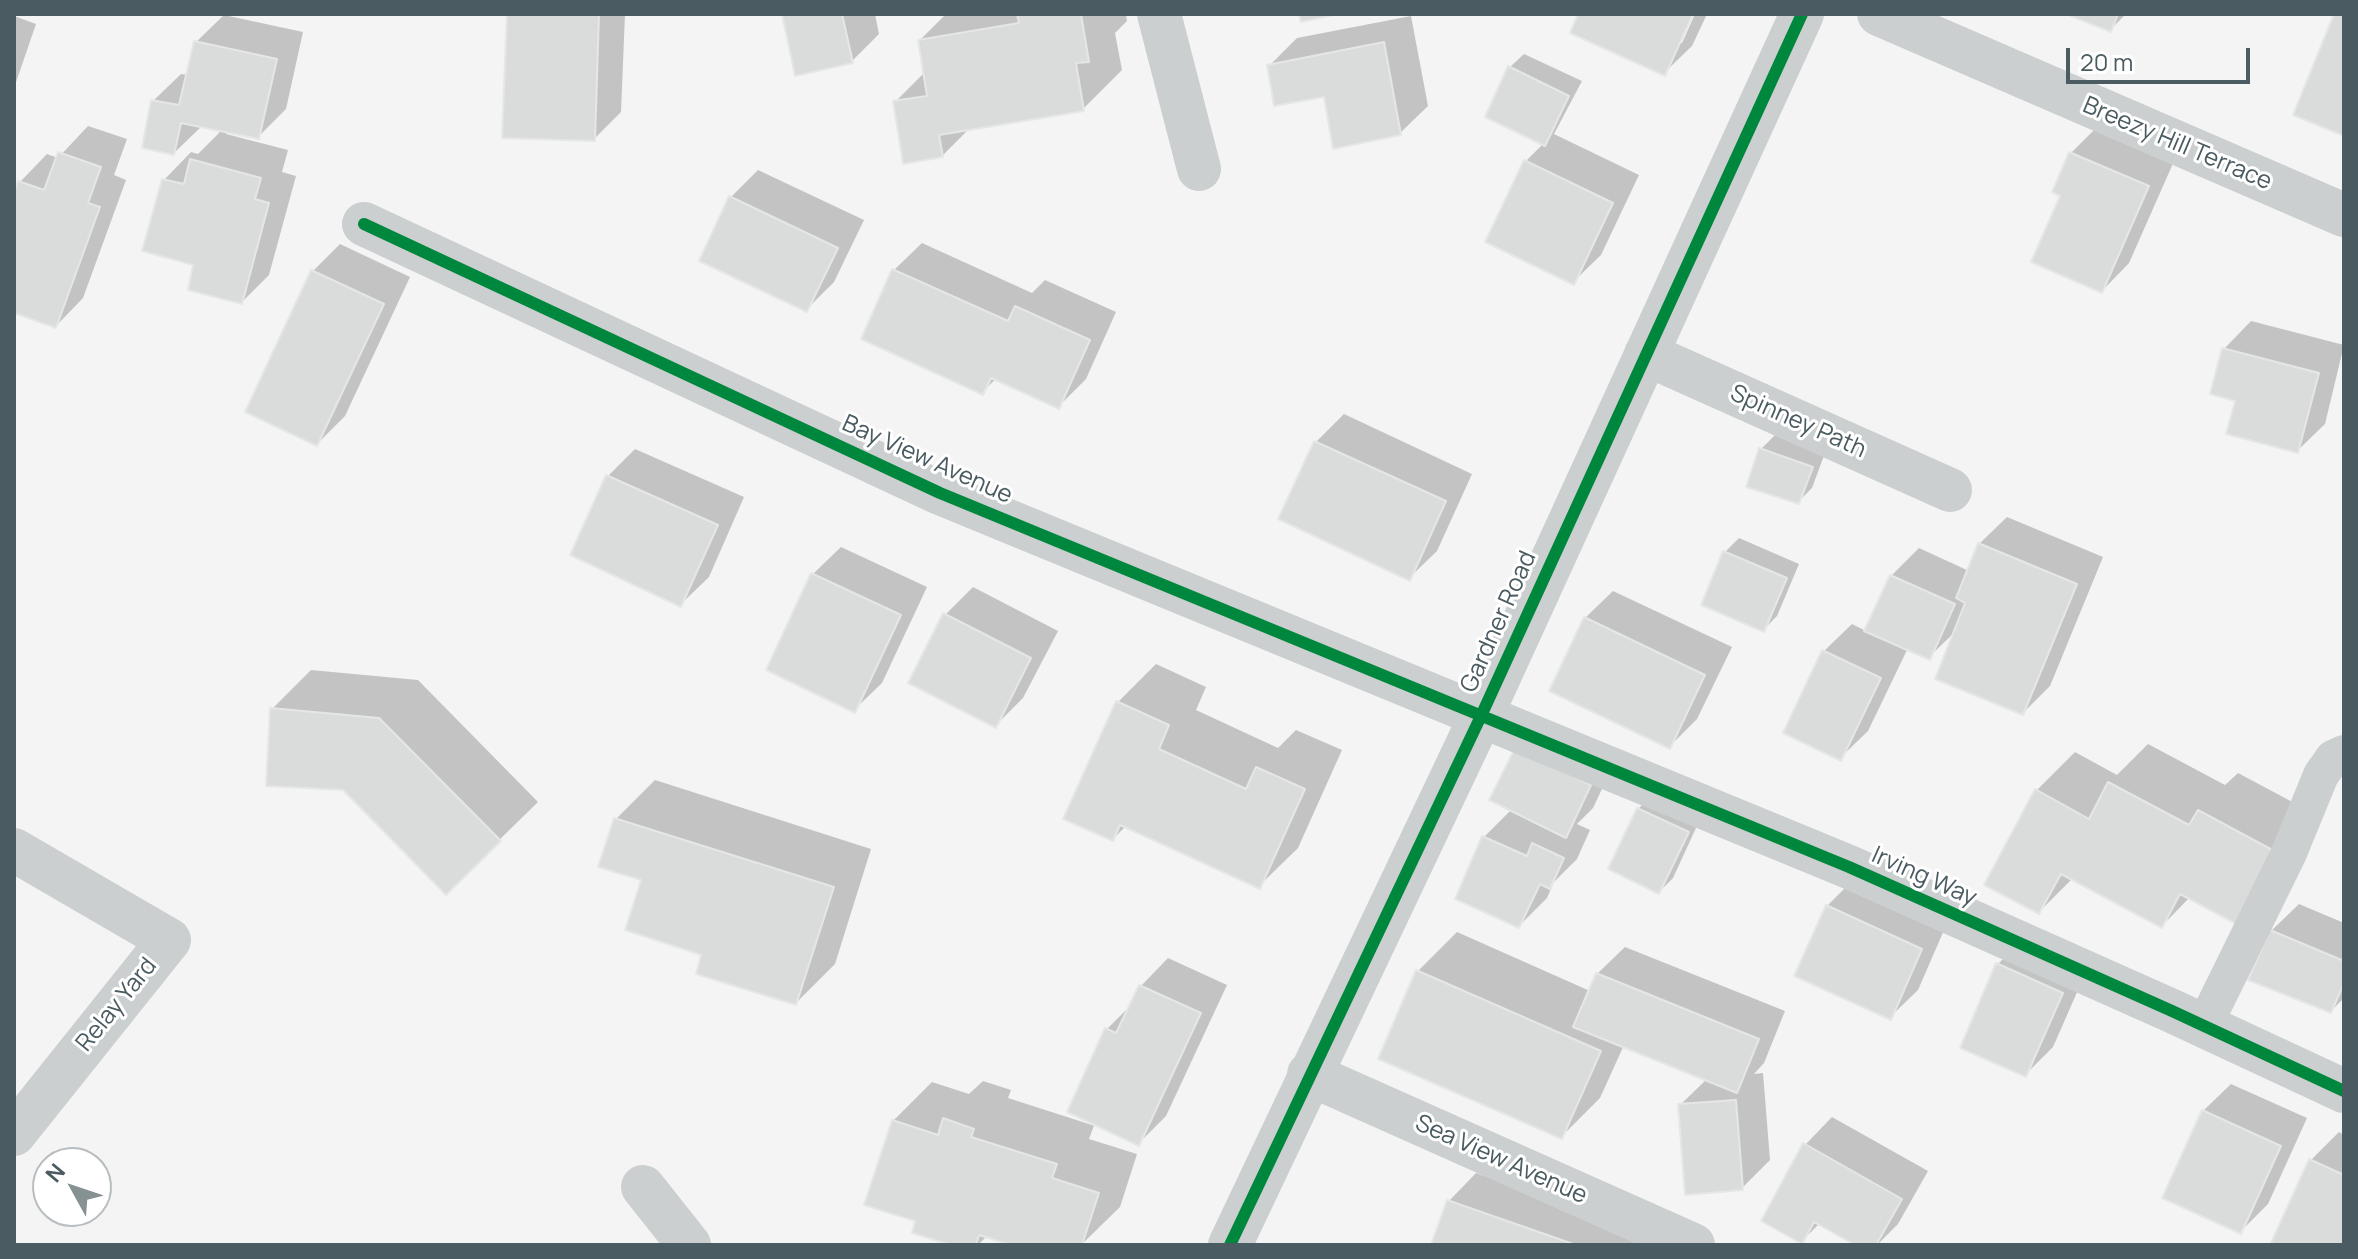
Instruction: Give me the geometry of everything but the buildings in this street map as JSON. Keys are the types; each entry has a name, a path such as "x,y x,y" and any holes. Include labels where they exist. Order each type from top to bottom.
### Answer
{"street":[{"path":"1159,14 1199,169"},
{"name":"Gardner Road","path":"1230,1245 1481,716 1802,14"},
{"name":"Breezy Hill Terrace","path":"1879,14 2344,215"},
{"name":"Bay View Avenue","path":"364,224 940,493 1481,716"},
{"name":"Spinney Path","path":"1646,354 1950,490"},
{"name":"Irving Way","path":"1481,716 1849,867 2344,1091"},
{"name":"Relay Yard","path":"14,850 169,940 14,1134"},
{"name":"Sea View Avenue","path":"1309,1074 1693,1245"},
{"path":"643,1187 689,1245"}],"lane":[{"path":"2204,1026 2289,853 2321,775 2333,758 2344,753"}],"cycle path":[{"path":"1230,1245 1481,716 1802,14"},
{"path":"364,224 940,493 1849,867 2344,1091"}]}
